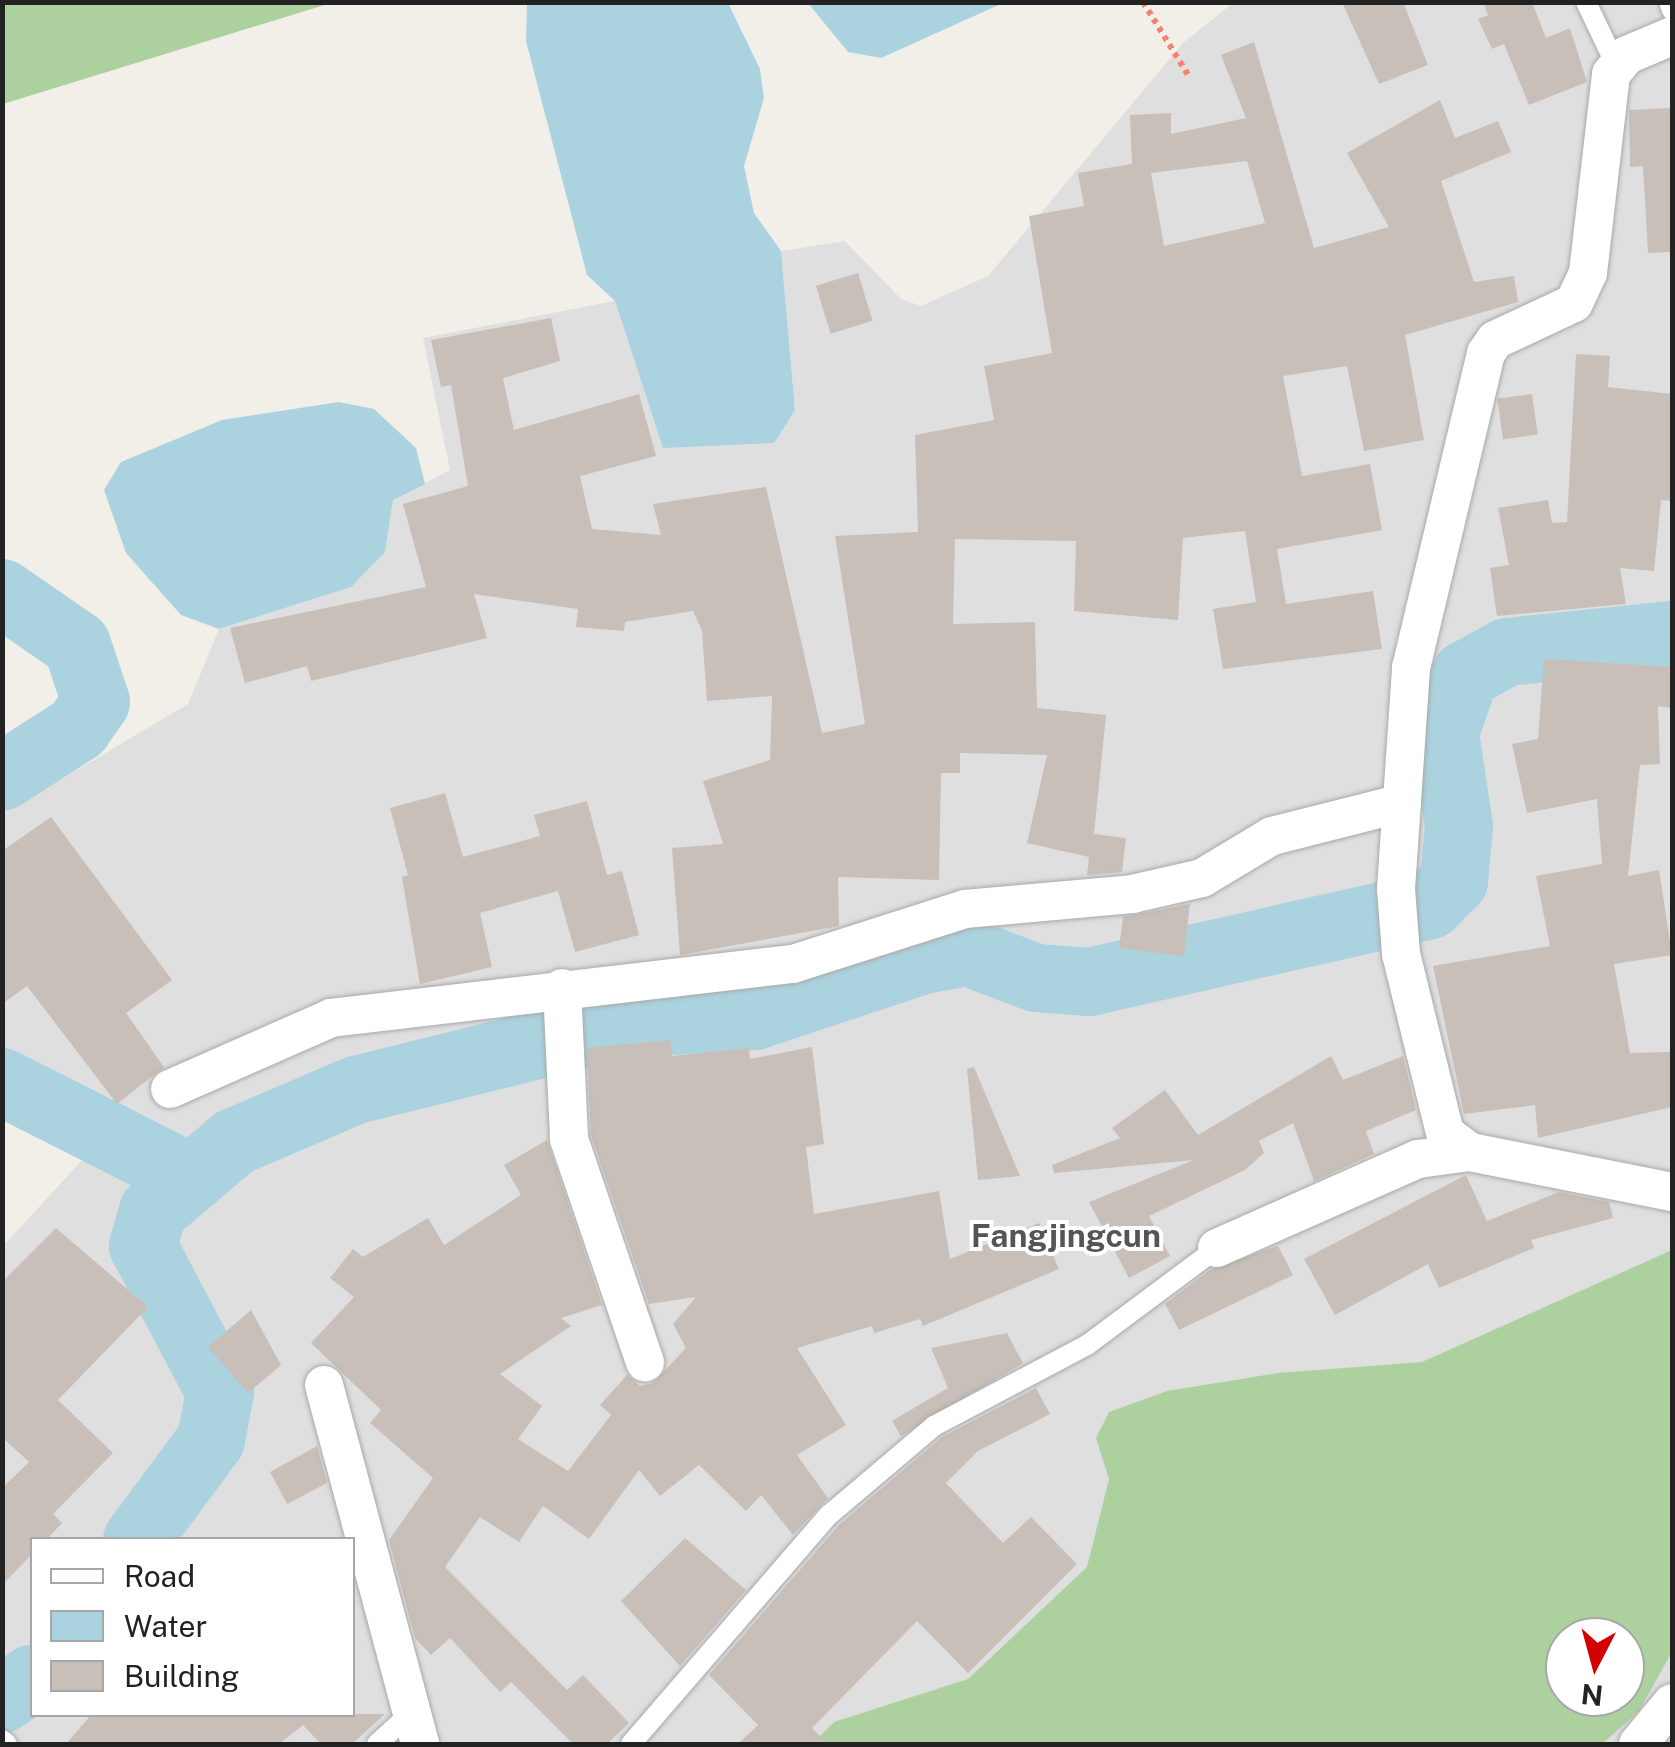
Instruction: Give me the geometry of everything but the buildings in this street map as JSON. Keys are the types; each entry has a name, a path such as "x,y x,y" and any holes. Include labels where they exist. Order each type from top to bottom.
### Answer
{"street":[{"path":"1470,1152 1445,1134 1401,954 1396,890 1411,668 1486,352 1495,340 1574,303 1588,273 1617,67 1672,36"},
{"path":"170,1089 331,1018 562,1000 792,964 965,910 1132,894 1202,878 1272,836 1402,803"},
{"path":"562,1000 561,1064 586,1202 645,1362"},
{"path":"1218,1248 1418,1159 1470,1152 1672,1192"},
{"path":"324,1385 416,1728"},
{"path":"1638,1744 1672,1702"}],"lane":[{"path":"1586,2 1617,67"},
{"path":"1669,2 1672,10"},
{"path":"632,1744 829,1515 934,1426 1087,1346 1218,1248"},
{"path":"377,1744 416,1728"}],"path":[{"path":"1143,2 1188,75"}],"shaded area":[{"path":"1233,3 1672,3 1672,1744 3,1744 3,1246 121,1118 3,1054 3,814 188,704 219,629 350,587 385,552 393,500 450,470 423,338 615,301 663,447 795,410 781,251 845,241 901,299 921,306 988,276 1183,43"}],"green space":[{"path":"3,2 331,2 331,3 3,104"},
{"path":"1672,1250 1672,1652 1645,1700 1645,1617 1545,1617 1545,1717 1632,1717 1602,1744 812,1744 834,1722 968,1679 1087,1567 1109,1479 1096,1438 1109,1412 1167,1391 1278,1373 1422,1362"}],"water":[{"path":"527,3 728,3 760,69 764,98 744,166 754,213 781,251 795,410 774,443 663,448 615,301 587,275 526,41"},
{"path":"808,3 1003,3 881,58 848,52"},
{"path":"339,402 374,409 416,448 425,484 393,500 385,552 351,587 219,629 181,615 126,553 104,490 121,462 222,420"}],"waterway":[{"path":"2,593 77,645 96,702 78,728 2,777"},
{"path":"139,1537 211,1440 220,1392 143,1246 153,1211 234,1142 356,1090 622,1024 755,1016 923,960 967,952 1036,978 1089,982 1430,905 1454,881 1459,826 1445,733 1465,675 1507,652 1672,635"},
{"path":"2,1082 192,1178"},
{"path":"2,1699 30,1680"}],"district":[{"name":"Fangjingcun","path":"1066,1236"}]}
